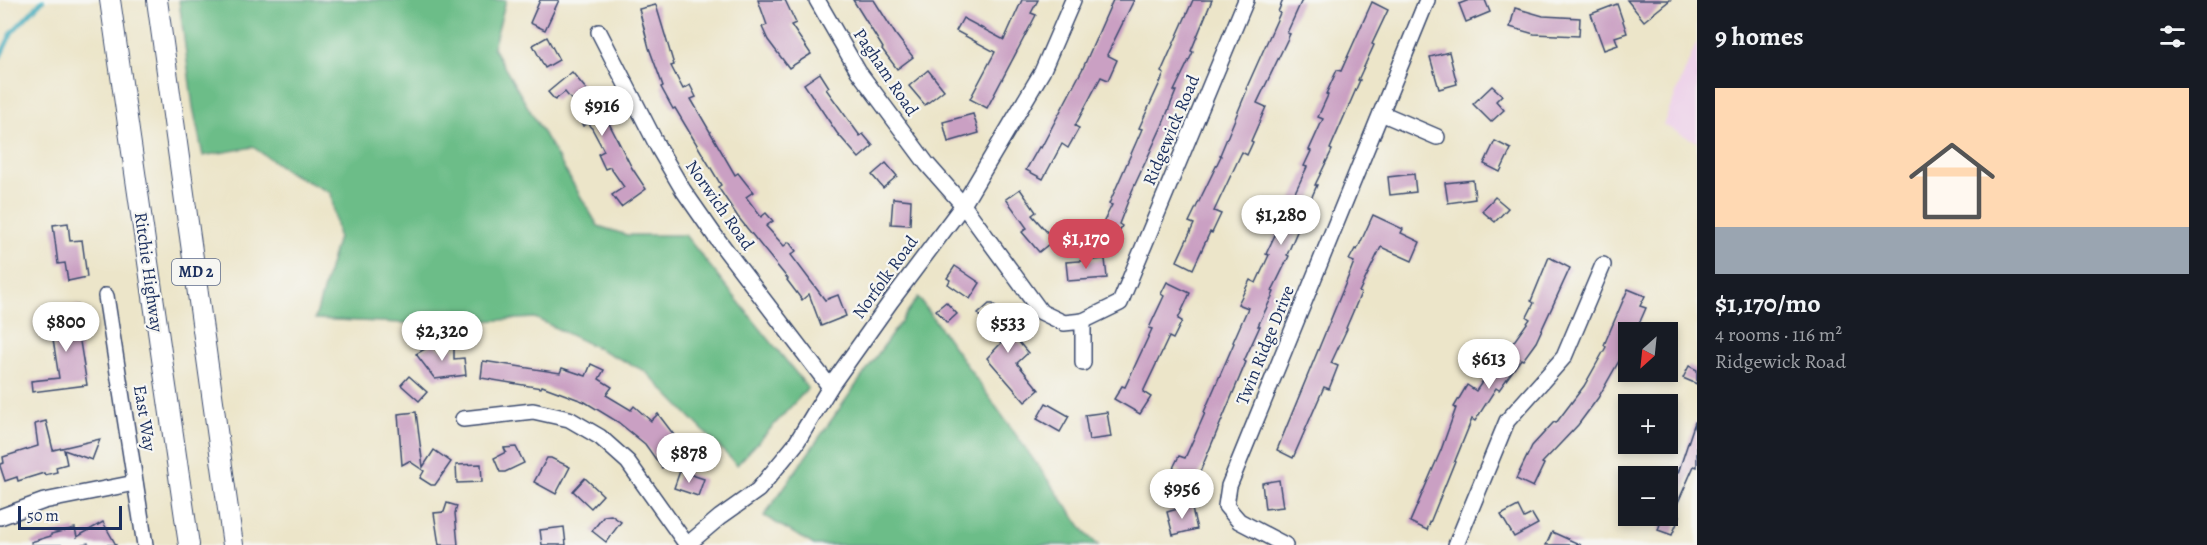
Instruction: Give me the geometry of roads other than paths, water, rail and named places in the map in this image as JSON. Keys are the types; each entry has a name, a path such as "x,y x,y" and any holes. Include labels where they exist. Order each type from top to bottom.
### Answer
{"main road":[{"name":"Ritchie Highway","path":"110,0 189,545"},
{"name":"MD 2","path":"157,0 233,545"}],"street":[{"name":"Pagham Road","path":"817,0 858,71 927,164 963,205"},
{"name":"Norfolk Road","path":"687,545 720,517 758,490 795,444 830,387 963,205 1042,72 1072,0"},
{"name":"Ridgewick Road","path":"1083,321 1120,303 1246,0"},
{"name":"Twin Ridge Drive","path":"1285,545 1239,521 1226,506 1229,486 1427,0"},
{"name":"Norwich Road","path":"599,32 683,190 715,236 830,387"},
{"path":"1381,113 1437,137"},
{"path":"963,205 1041,312 1064,323 1083,321 1083,363"},
{"path":"1458,545 1507,421 1564,357 1603,265"},
{"name":"East Way","path":"106,296 145,545"},
{"path":"463,419 533,411 569,419 600,437 628,462 687,545"},
{"path":"0,517 44,501 135,483"}],"waterway":[{"path":"0,57 12,32 43,0"}]}
